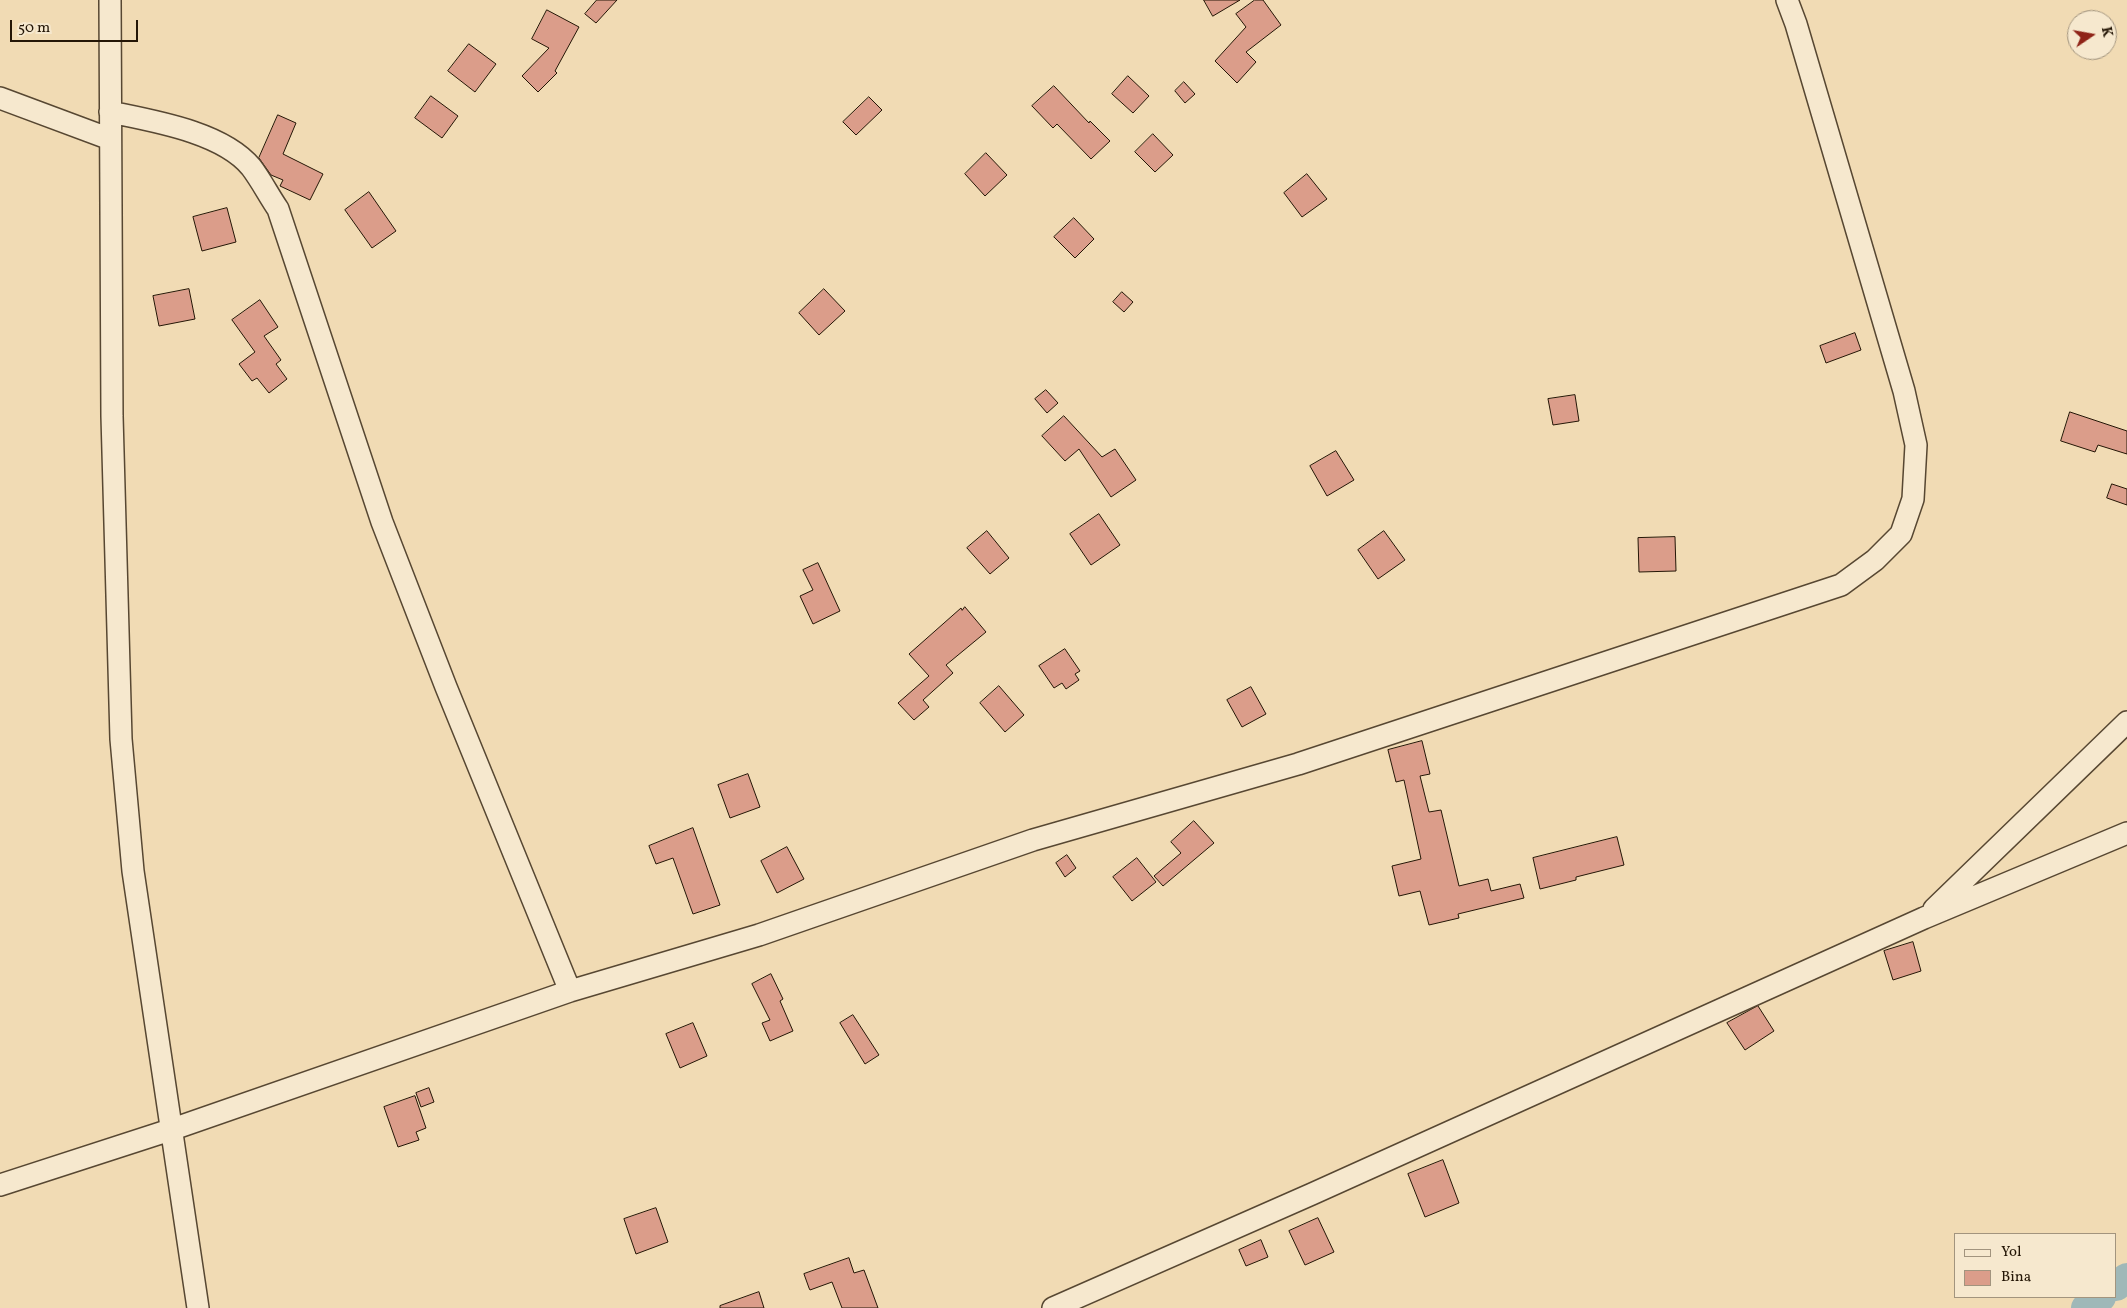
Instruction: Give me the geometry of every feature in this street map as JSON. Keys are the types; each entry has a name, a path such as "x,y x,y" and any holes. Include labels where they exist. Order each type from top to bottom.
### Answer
{"street":[{"path":"110,0 112,416 122,739 134,871 198,1308"},
{"path":"0,1185 173,1129 570,990 759,935 1033,840 1298,764 1841,585 1875,560 1901,534 1913,498 1916,445 1904,391 1796,24 1787,0"},
{"path":"0,98 110,139"},
{"path":"110,112 172,126 223,144 250,166 278,209 382,522 446,687 570,990"},
{"path":"1924,918 2127,722"},
{"path":"1053,1308 1321,1190 1924,918 2127,833"}],"building":[{"path":"597,0 617,0 596,23 585,14"},
{"path":"1204,0 1240,0 1213,16"},
{"path":"1255,0 1263,0 1281,25 1246,52 1256,62 1237,83 1215,61 1246,27 1236,14"},
{"path":"547,10 579,27 555,71 557,73 538,92 522,76 549,48 532,39"},
{"path":"469,44 496,64 475,92 448,71"},
{"path":"1128,76 1149,96 1133,113 1112,94"},
{"path":"1184,82 1195,94 1185,103 1175,91"},
{"path":"1054,86 1089,123 1090,121 1110,141 1091,159 1057,124 1053,128 1032,106"},
{"path":"431,96 458,116 442,138 415,118"},
{"path":"869,97 882,110 856,135 843,122"},
{"path":"278,115 296,123 283,154 323,174 310,200 280,186 283,180 271,175 259,158"},
{"path":"1153,134 1173,155 1155,172 1135,152"},
{"path":"986,153 1007,175 985,196 965,174"},
{"path":"1307,174 1327,199 1302,217 1284,193"},
{"path":"369,192 396,231 372,248 345,210"},
{"path":"227,208 236,242 202,251 193,217"},
{"path":"1074,218 1094,239 1075,258 1054,237"},
{"path":"189,289 195,319 159,326 153,296"},
{"path":"824,289 845,311 819,335 799,313"},
{"path":"1122,292 1133,302 1124,312 1113,302"},
{"path":"260,300 278,327 264,336 281,360 276,364 287,379 269,393 257,378 252,381 239,364 255,352 232,320"},
{"path":"1855,333 1861,350 1826,363 1820,346"},
{"path":"1046,390 1058,403 1047,413 1035,399"},
{"path":"1575,395 1579,421 1553,425 1548,399"},
{"path":"2070,412 2127,431 2127,454 2098,445 2095,452 2061,441"},
{"path":"1064,416 1102,457 1115,449 1136,480 1111,497 1079,449 1065,461 1042,436"},
{"path":"1336,451 1354,480 1327,496 1310,466"},
{"path":"2112,484 2127,489 2127,505 2107,498"},
{"path":"1099,514 1120,545 1091,565 1070,534"},
{"path":"987,531 1009,558 990,574 967,548"},
{"path":"1384,531 1405,560 1378,579 1358,550"},
{"path":"1675,537 1676,571 1639,572 1638,538"},
{"path":"818,563 840,611 813,624 800,596 813,590 803,570"},
{"path":"965,607 986,632 946,665 953,673 923,700 929,707 914,720 898,703 929,676 909,654 961,608 962,610"},
{"path":"1065,649 1080,671 1075,674 1079,680 1066,689 1062,683 1054,688 1039,666"},
{"path":"999,686 1024,715 1005,732 980,703"},
{"path":"1251,687 1266,714 1242,727 1227,700"},
{"path":"1422,741 1430,774 1420,776 1429,812 1441,810 1459,886 1488,879 1491,891 1520,884 1524,898 1458,914 1459,918 1429,925 1420,891 1399,896 1392,866 1421,859 1404,780 1396,782 1388,750"},
{"path":"748,774 760,807 730,818 718,785"},
{"path":"1194,821 1214,843 1163,886 1154,876 1181,853 1171,842"},
{"path":"693,828 720,905 693,914 673,858 656,864 649,846"},
{"path":"1617,837 1624,865 1576,877 1576,880 1540,889 1533,858"},
{"path":"787,847 804,879 777,893 761,861"},
{"path":"1067,855 1076,868 1065,877 1056,863"},
{"path":"1137,858 1156,882 1132,901 1113,877"},
{"path":"1913,942 1921,971 1893,980 1884,951"},
{"path":"771,974 783,999 780,1001 793,1031 770,1041 762,1023 770,1020 752,984"},
{"path":"1758,1006 1774,1031 1745,1050 1727,1023"},
{"path":"853,1015 879,1055 865,1064 840,1023"},
{"path":"693,1023 707,1056 680,1068 666,1034"},
{"path":"429,1088 434,1102 421,1107 416,1093"},
{"path":"415,1096 426,1128 416,1132 419,1140 398,1147 384,1107"},
{"path":"1443,1160 1459,1203 1425,1217 1408,1174"},
{"path":"656,1208 668,1242 636,1254 624,1219"},
{"path":"1318,1218 1334,1252 1305,1265 1289,1231"},
{"path":"1261,1240 1268,1257 1246,1266 1239,1250"},
{"path":"849,1258 854,1273 864,1270 878,1308 842,1308 832,1282 810,1290 804,1274"},
{"path":"759,1292 764,1308 720,1308 720,1306"}],"waterway":[{"path":"2117,1285 2127,1278"},
{"path":"2086,1308 2100,1298"}]}
